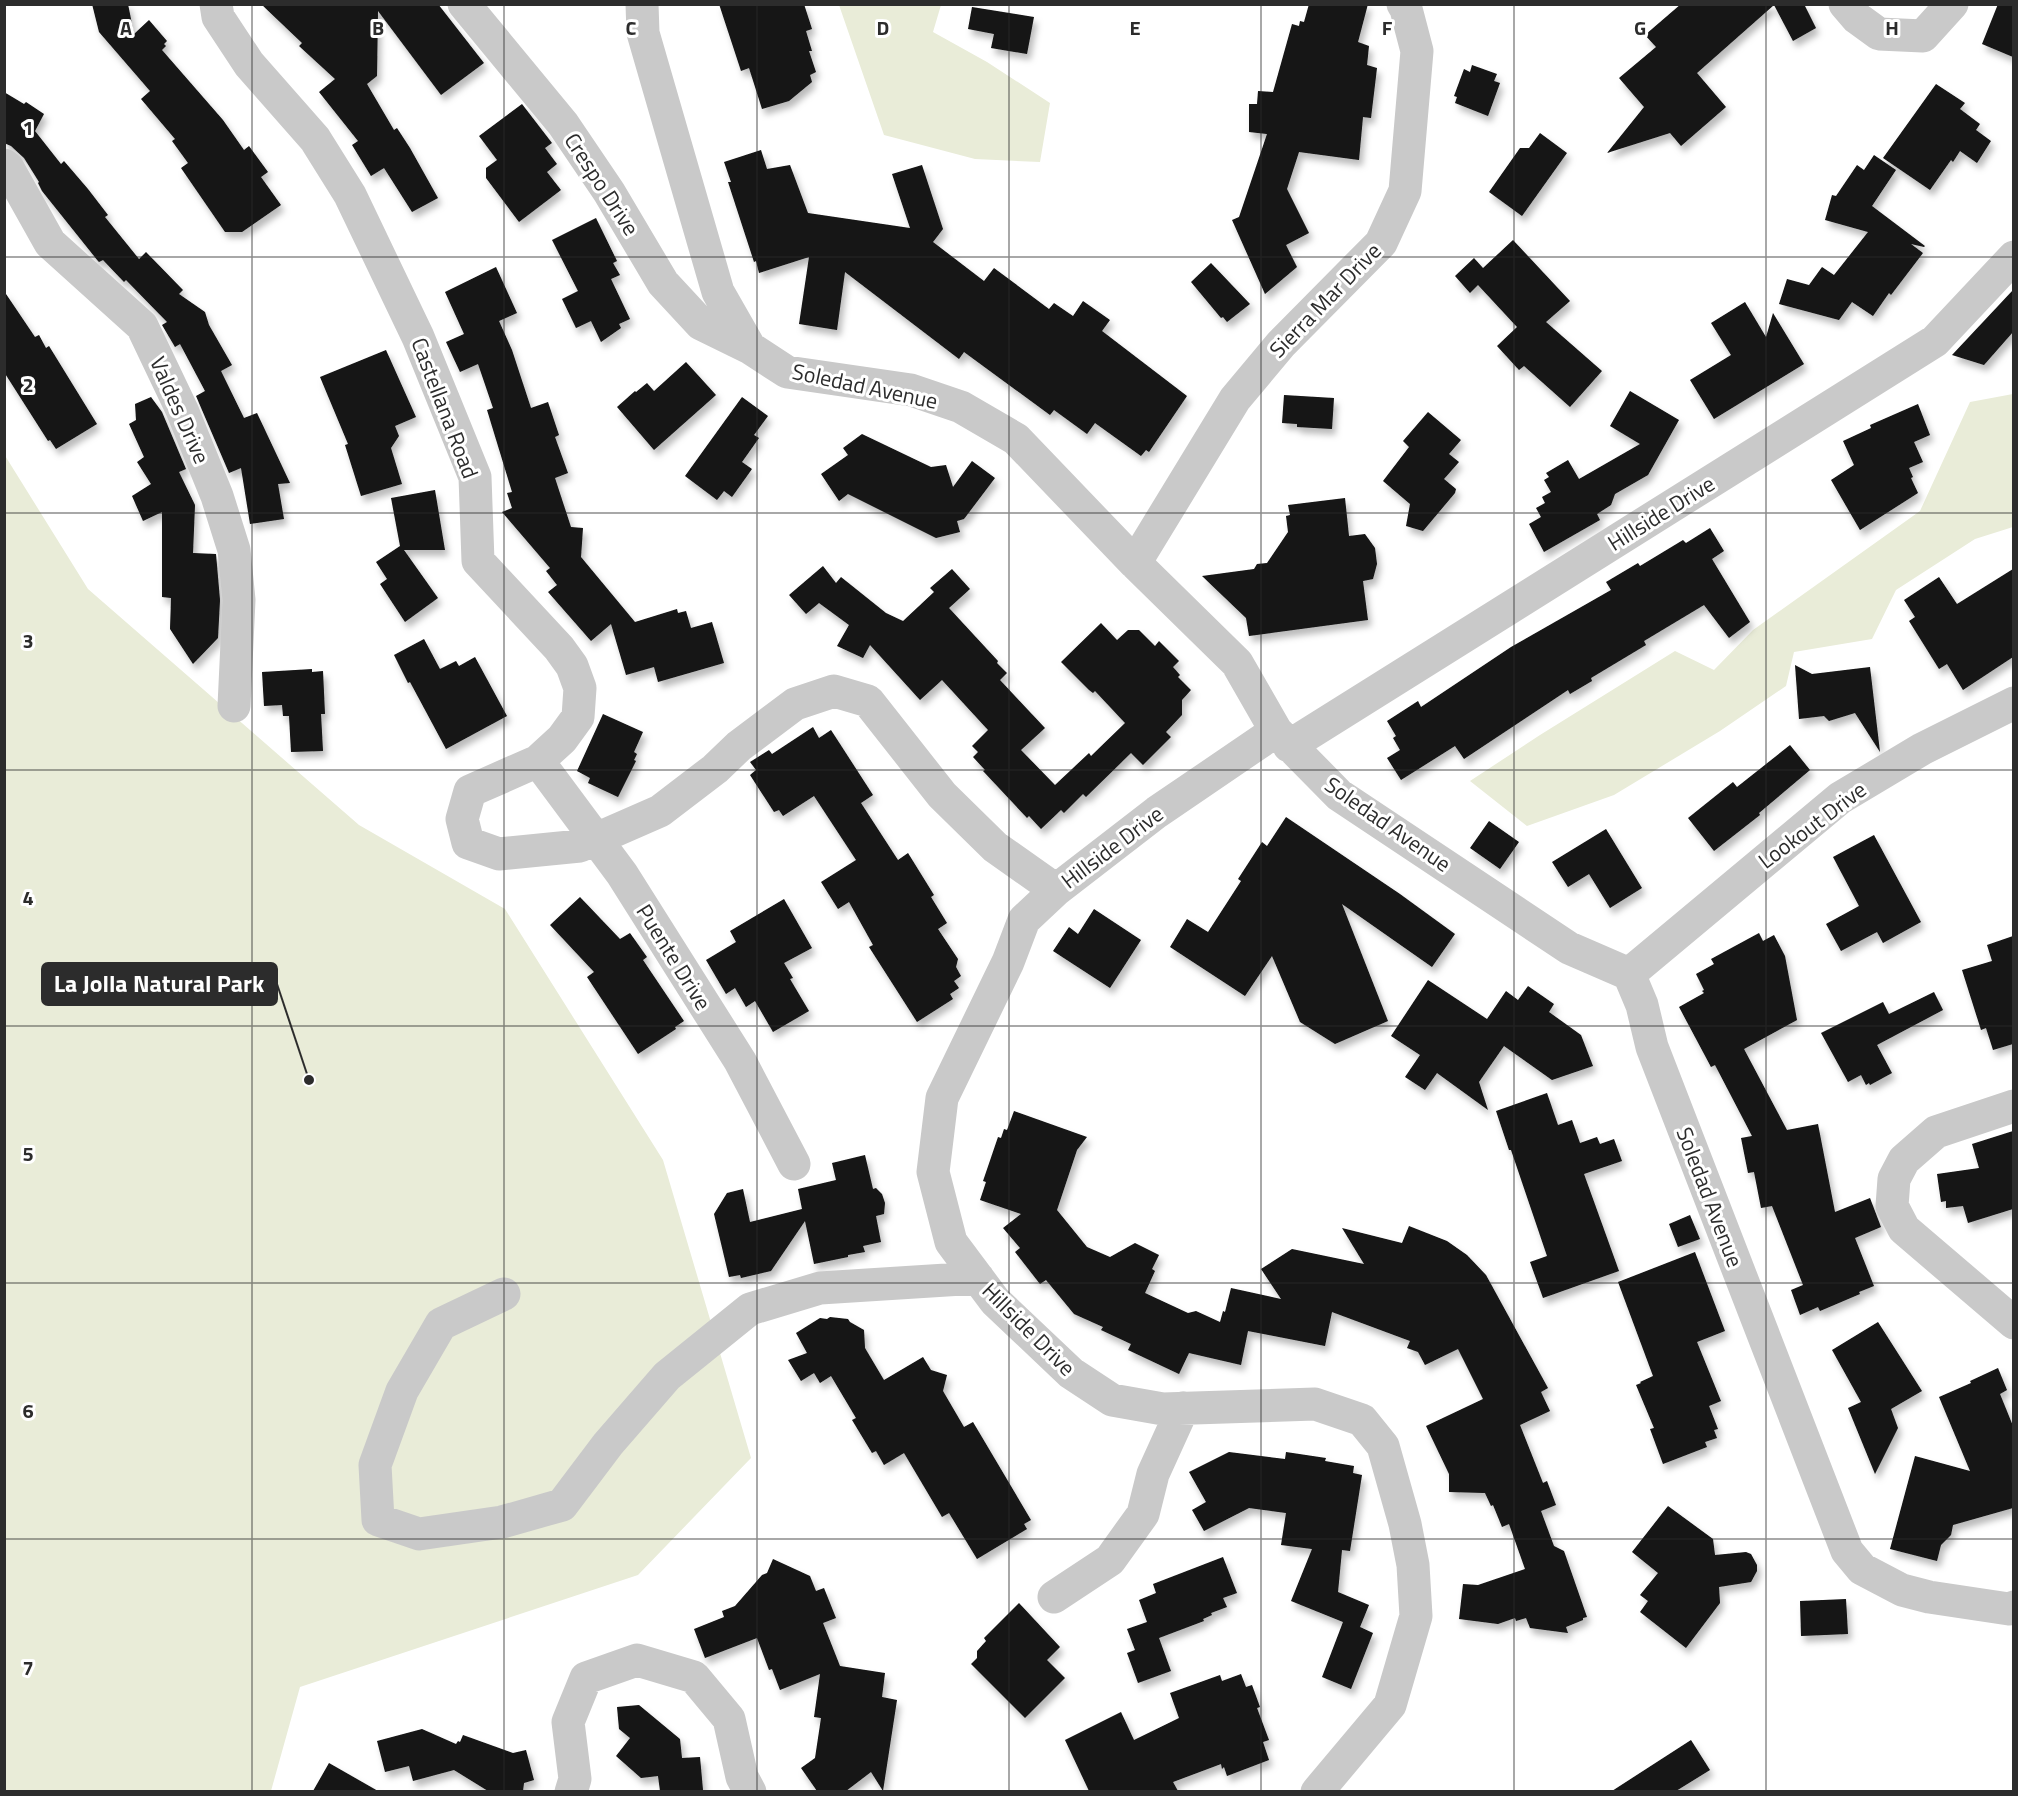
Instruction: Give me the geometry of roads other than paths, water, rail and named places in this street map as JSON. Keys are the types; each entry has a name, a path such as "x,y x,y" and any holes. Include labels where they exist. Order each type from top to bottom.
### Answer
{"street":[{"name":"Castellana Road","path":"216,4 218,17 249,64 315,139 350,195 413,327 475,477 478,561 559,648 572,666 580,688 578,717 562,739 538,761 470,791 462,819 468,843 499,854 580,846 660,811 715,769 739,746 795,704 834,691 868,701 942,795 994,847 1056,890"},
{"name":"Crespo Drive","path":"464,4 563,124 609,192 663,284 701,324 750,348"},
{"name":"Soledad Avenue","path":"642,4 643,33 718,292 750,348 787,372 911,390 961,407 1016,439 1135,563 1237,663 1283,739 1339,795 1569,948 1629,974 1642,1005 1652,1047 1847,1551 1862,1569 1902,1590 1929,1597 2011,1608"},
{"name":"Sierra Mar Drive","path":"1135,563 1235,399 1281,344 1381,243 1405,191 1417,51 1403,4"},
{"path":"1845,4 1857,18 1879,34 1923,36 1952,4"},
{"name":"Valdes Drive","path":"4,165 8,168 50,243 142,326 182,410 217,496 234,550 239,600 234,706"},
{"name":"Hillside Drive","path":"1317,1791 1390,1705 1416,1616 1413,1565 1405,1524 1383,1446 1362,1420 1315,1404 1163,1409 1112,1400 1071,1373 995,1301 951,1242 933,1172 942,1098 1008,962 1024,920 1056,890 1157,812 1283,739 1935,341 2013,257"},
{"name":"Lookout Drive","path":"1629,974 1840,798 1922,749 2013,703"},
{"name":"Puente Drive","path":"538,761 622,874 740,1061 794,1164"},
{"path":"2013,1106 1936,1132 1904,1160 1894,1179 1892,1206 1904,1228 2013,1323"},
{"path":"504,1294 441,1324 402,1391 375,1465 378,1520 419,1534 502,1522 562,1505 608,1444 667,1376 750,1309 820,1288 978,1278"},
{"path":"1054,1597 1110,1560 1143,1514 1153,1474 1183,1408"},
{"path":"571,1791 575,1779 568,1722 586,1678 637,1660 694,1677 729,1719 742,1777 750,1791"}],"place":[{"name":"La Jolla Natural Park","path":"309,1080"}]}
